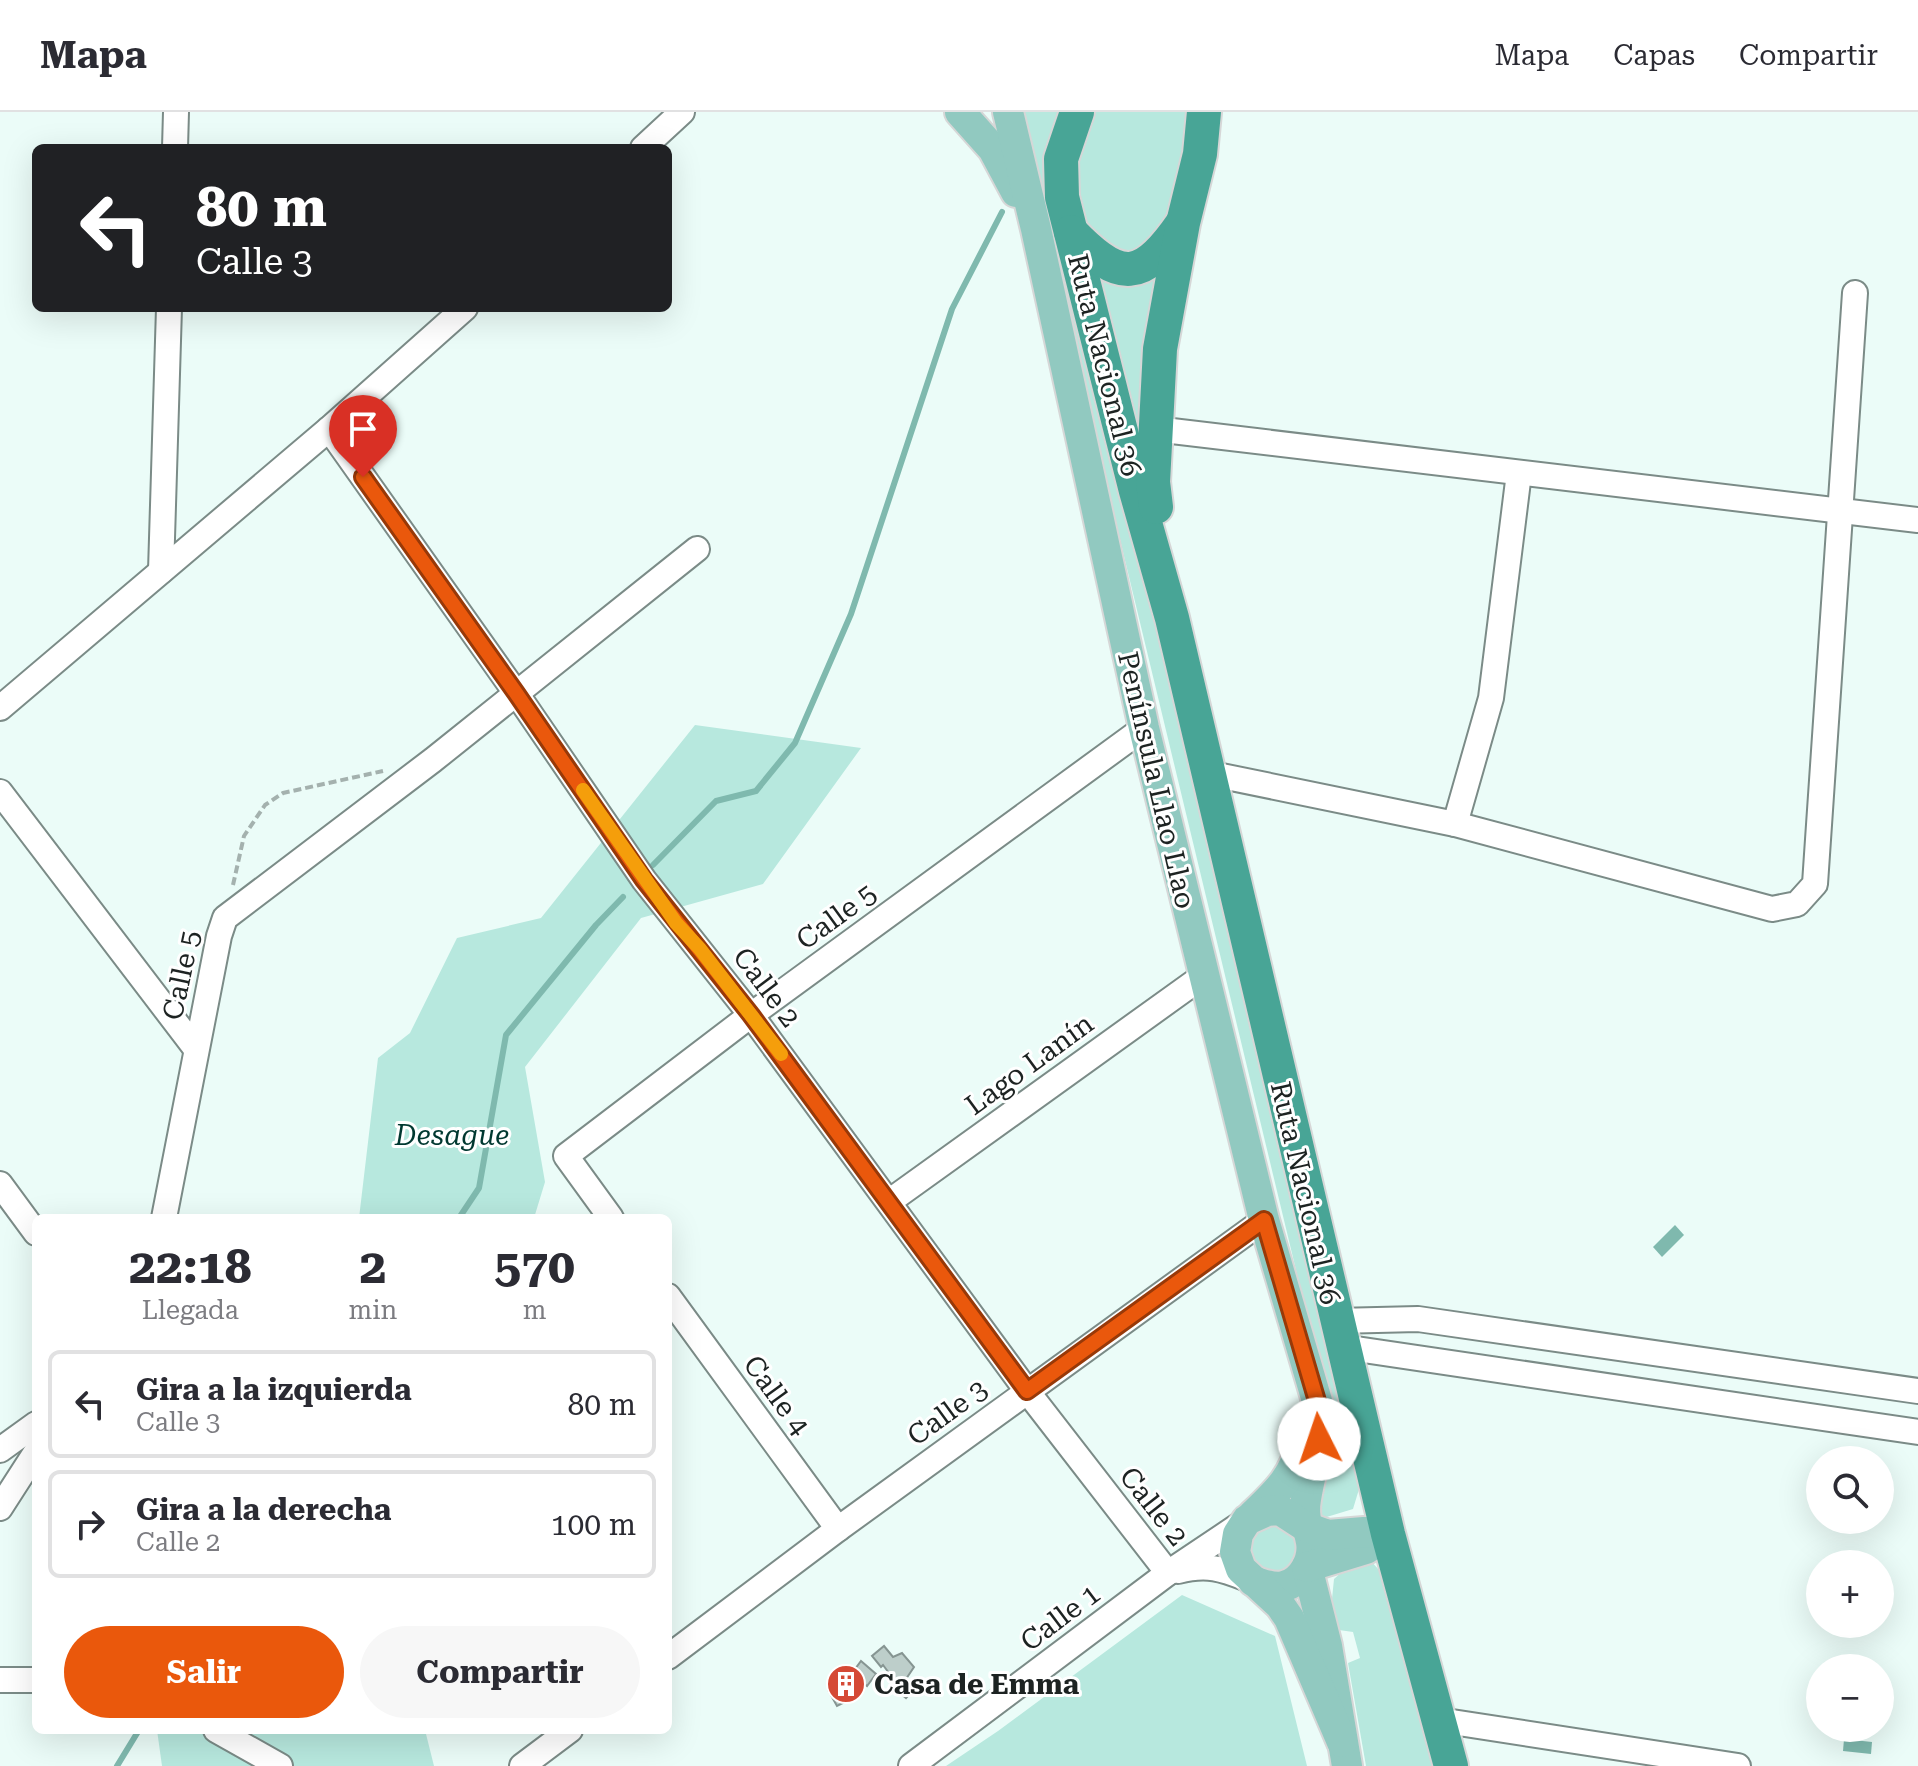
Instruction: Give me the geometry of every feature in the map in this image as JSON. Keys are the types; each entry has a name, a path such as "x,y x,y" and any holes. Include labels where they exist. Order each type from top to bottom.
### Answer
{"highway":[{"name":"Ruta Nacional 36","path":"1077,112 1061,159 1062,197 1136,491 1172,618 1388,1534 1451,1766"},
{"name":"Ruta Nacional 36","path":"1172,618 1153,482 1160,349 1183,223 1200,154 1204,112"},
{"path":"1071,232 1107,264 1134,269 1164,250 1183,223"}],"main road":[{"name":"Península Llao Llao","path":"960,112 993,149 1036,229"},
{"name":"Península Llao Llao","path":"1008,112 1144,728 1203,976 1264,1220 1317,1401 1320,1424 1304,1509 1306,1527"},
{"name":"Península Llao Llao","path":"1247,1520 1292,1473 1302,1444 1305,1417 1294,1326"},
{"path":"1345,1754 1289,1618 1280,1605 1241,1569 1235,1552 1238,1534 1247,1520 1267,1511 1280,1510 1306,1527 1328,1535 1388,1534"},
{"path":"1306,1527 1311,1543 1307,1567 1327,1646 1345,1754"},
{"path":"1253,1581 1273,1587 1284,1586 1293,1582 1307,1567 1366,1549 1388,1534"}],"street":[{"path":"175,144 176,112"},
{"path":"647,144 682,112"},
{"path":"1207,773 1455,824 1772,909 1797,904 1815,884 1855,293"},
{"path":"161,571 169,312"},
{"path":"0,708 329,429 461,312"},
{"name":"Calle 2","path":"329,429 644,880 751,1015 1027,1391 1168,1573"},
{"path":"1155,429 1918,520"},
{"path":"1455,824 1491,698 1519,473"},
{"name":"Calle 5","path":"165,1214 225,918 697,549"},
{"name":"Calle 5","path":"602,1214 566,1156 751,1015 1144,728"},
{"path":"0,792 196,1049"},
{"name":"Lago Lanín","path":"890,1201 1203,976"},
{"path":"0,1184 32,1228"},
{"name":"Calle 3","path":"672,1654 838,1529 1264,1220"},
{"name":"Calle 4","path":"672,1301 838,1529"},
{"path":"1340,1334 1418,1319 1918,1391"},
{"path":"1340,1334 1918,1432"},
{"path":"0,1450 32,1427"},
{"path":"0,1508 32,1458"},
{"name":"Calle 1","path":"911,1766 1168,1573 1247,1520"},
{"name":"Calle 1","path":"1168,1573 1198,1566 1216,1567 1253,1581"},
{"path":"0,1680 32,1680"},
{"path":"1439,1720 1738,1766"},
{"path":"223,1734 280,1766"},
{"path":"522,1766 565,1734"}],"path":[{"path":"225,918 244,836 265,805 283,793 388,770"}],"green space":[{"path":"1017,112 1060,112 1363,1476 1353,1509 1320,1519 1313,1500 1323,1382"},
{"path":"1092,112 1190,112 1182,167 1171,209 1153,242 1139,253 1117,257 1100,246 1084,224 1079,209 1076,192 1078,158"},
{"path":"1168,264 1141,476 1095,275 1117,283 1133,284 1149,278"},
{"name":"Desague","path":"695,725 861,748 763,884 641,918 525,1067 545,1182 535,1214 359,1214 378,1058 410,1033 457,938 541,918"},
{"path":"1271,1521 1301,1541 1300,1560 1287,1574 1268,1577 1252,1566 1246,1547 1254,1530"},
{"path":"1371,1561 1386,1578 1412,1691 1435,1766 1366,1766 1348,1663 1360,1658 1353,1632 1339,1630 1332,1599 1334,1579 1351,1564"},
{"path":"1182,1595 1275,1636 1307,1766 946,1766 998,1731"},
{"path":"158,1734 426,1734 434,1766 162,1766"}],"shaded area":[{"path":"1675,1225 1684,1235 1662,1257 1653,1247"},
{"path":"1844,1742 1872,1742 1871,1754 1843,1751"}],"building":[{"path":"884,1646 893,1657 902,1653 914,1667 906,1679 915,1688 906,1698 894,1688 897,1684 872,1656"},
{"name":"Casa de Emma","path":"861,1661 876,1674 867,1686 862,1682 847,1701 837,1706 828,1690 834,1676 852,1673"}],"waterway":[{"path":"653,865 716,801 756,791 795,743 851,614 952,309 1002,212"},
{"path":"462,1214 479,1188 506,1035 596,925 623,897"},
{"path":"117,1766 137,1734"}],"slow traffic":[{"path":"583,790 676,923 700,949 781,1054"}],"place":[{"name":"Casa de Emma","path":"846,1684"}],"route":[{"path":"363,477 644,880 751,1015 1027,1391 1264,1220 1317,1401 1319,1439"}]}
